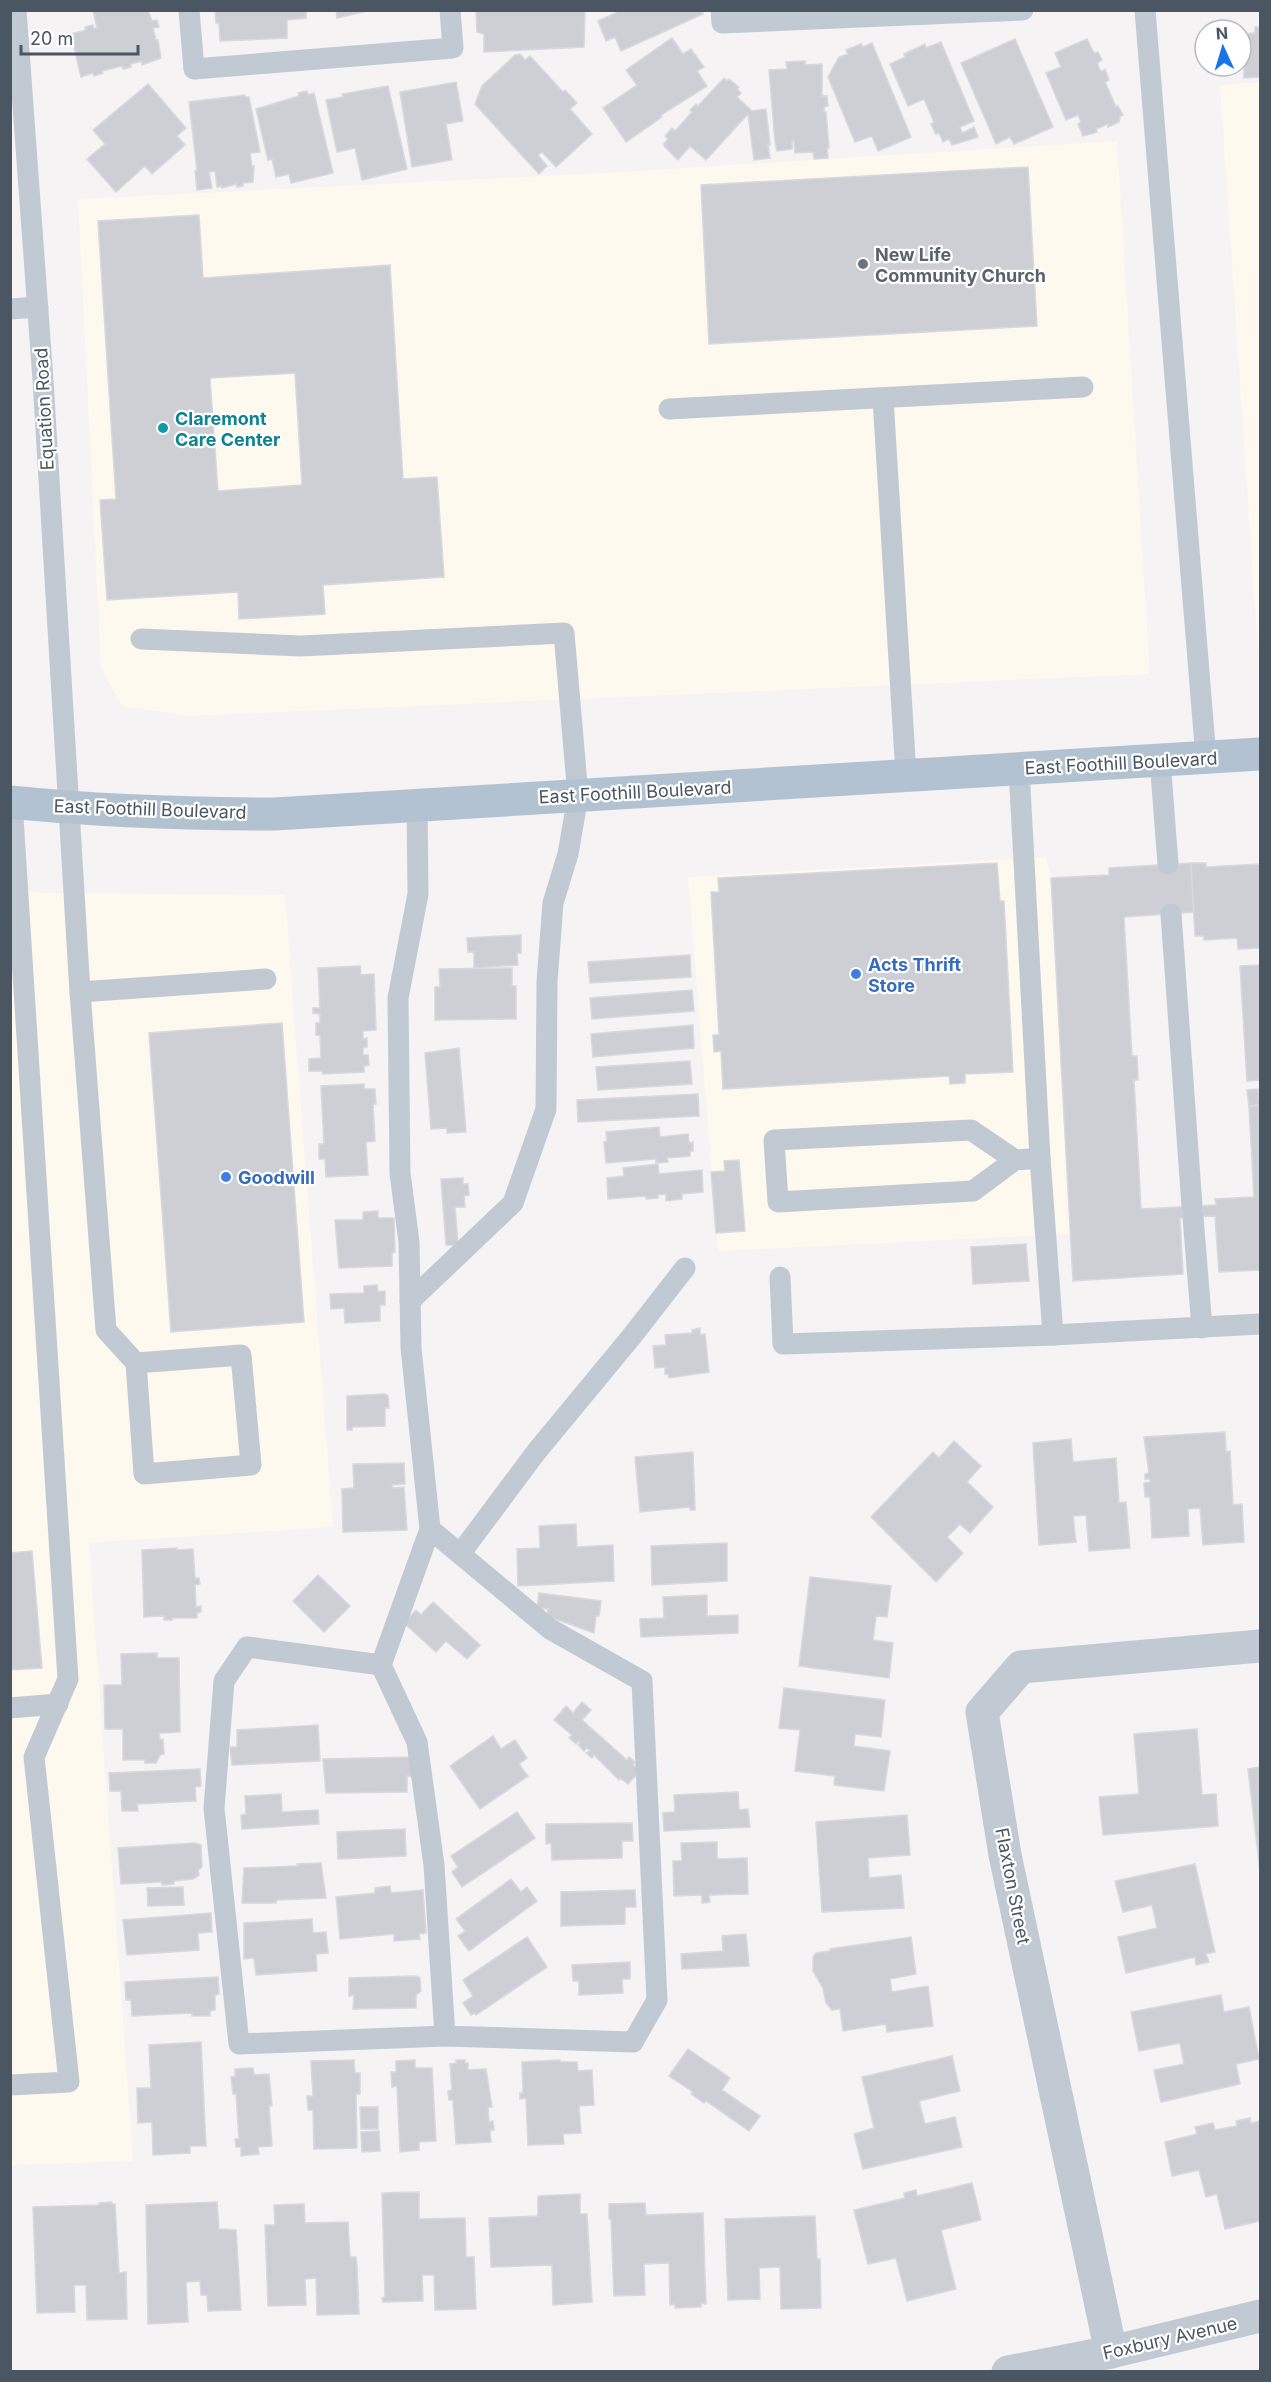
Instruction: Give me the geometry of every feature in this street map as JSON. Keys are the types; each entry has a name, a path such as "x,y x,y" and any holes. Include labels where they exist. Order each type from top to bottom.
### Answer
{"main road":[{"name":"East Foothill Boulevard","path":"11,802 173,814 275,814 1260,754"}],"street":[{"name":"Flaxton Street","path":"1111,2352 1005,1854 982,1712 1021,1667 1260,1646"},
{"name":"Foxbury Avenue","path":"1008,2372 1111,2352 1260,2316"}],"lane":[{"name":"Equation Road","path":"16,10 38,307 81,992 106,1330 136,1363"},
{"path":"189,10 194,69 453,48 450,10"},
{"path":"721,10 722,23 1023,10"},
{"path":"1145,10 1206,758"},
{"path":"10,309 38,307"},
{"path":"669,409 1083,387"},
{"path":"883,398 906,776"},
{"path":"141,639 301,646 564,633 578,796 568,854 553,903 546,982 546,1109 513,1203 410,1301"},
{"path":"1160,760 1167,864"},
{"path":"1019,769 1040,1158 1053,1335"},
{"path":"10,2085 69,2082 34,1757 68,1679 11,802"},
{"path":"417,805 418,894 398,998 400,1173 409,1242 411,1348 430,1529 381,1665 417,1742 434,1865 445,2036"},
{"path":"1171,914 1202,1328"},
{"path":"81,992 266,979"},
{"path":"1015,1160 971,1130 774,1140 778,1202 973,1191 1015,1160 1040,1158"},
{"path":"460,1554 537,1451 685,1268"},
{"path":"780,1277 783,1344 1053,1335 1260,1324"},
{"path":"241,1355 251,1466 144,1474 136,1363 241,1355"},
{"path":"381,1665 247,1647 224,1681 214,1808 239,2044 445,2036 633,2042 657,2000 642,1681 550,1629 430,1529"},
{"path":"10,1708 58,1704"}],"shaded area":[{"path":"1260,82 1260,668 1259,668 1220,85"},
{"path":"1117,141 1150,674 190,716 122,706 101,668 78,199 602,173"},
{"path":"1046,857 1051,878 1070,1234 718,1251 688,877"},
{"path":"10,888 43,893 285,895 333,1527 89,1543 133,2161 11,2165"}],"building":[{"path":"93,10 148,10 152,21 157,20 159,27 153,28 161,58 142,65 142,61 131,64 131,67 123,69 122,66 102,71 103,73 94,76 93,73 81,77 71,34 86,30 85,27 93,25 94,29 97,28"},
{"path":"215,10 306,10 306,18 287,20 287,38 220,41 219,23 216,23"},
{"path":"336,10 371,10 337,18"},
{"path":"476,10 585,11 584,47 484,52 484,34 477,32"},
{"path":"622,10 702,10 703,14 621,51 615,37 606,41 598,21"},
{"path":"1255,27 1260,27 1260,77 1253,77 1253,33 1255,33"},
{"path":"672,38 683,54 691,49 704,67 697,71 707,86 661,115 662,117 626,142 603,108 637,85 626,70"},
{"path":"1015,39 1053,127 1014,144 1010,137 996,144 961,63"},
{"path":"1087,39 1094,53 1098,52 1102,60 1097,63 1101,72 1105,69 1109,80 1105,82 1116,107 1118,106 1123,115 1120,116 1119,122 1108,127 1108,124 1096,129 1097,132 1083,136 1078,124 1081,122 1078,115 1066,120 1046,73 1061,67 1055,53"},
{"path":"941,42 974,121 960,127 962,133 974,127 978,137 952,145 949,139 943,142 939,133 936,134 931,124 934,122 924,99 908,106 890,64 925,44 926,48"},
{"path":"872,43 911,137 878,151 872,136 855,142 828,77 839,57 848,54 846,50 861,44 863,47"},
{"path":"520,54 525,60 530,56 563,92 565,90 577,103 570,109 592,134 556,167 542,152 538,155 547,166 539,174 475,104 482,86 515,55"},
{"path":"805,61 805,65 822,64 822,96 827,96 828,106 824,107 824,112 826,112 828,158 814,159 813,152 795,153 794,141 792,141 792,149 777,151 769,70 787,69 786,62"},
{"path":"724,78 739,87 737,89 741,93 737,97 752,111 766,109 770,158 754,160 748,114 706,160 690,146 678,160 665,147 664,144 668,139 665,136 672,128 675,131 692,112 690,110 696,104 698,106"},
{"path":"456,82 463,121 446,124 452,160 412,167 400,92"},
{"path":"148,84 186,128 177,136 185,145 152,174 145,166 116,192 87,159 105,144 93,130"},
{"path":"388,86 407,169 362,180 355,148 337,152 326,100 343,97 342,94"},
{"path":"307,91 308,95 314,93 333,173 291,183 289,174 276,177 272,159 268,160 256,109 299,96 298,93"},
{"path":"245,95 249,97 260,152 250,153 252,167 254,166 253,182 243,183 243,186 237,187 236,184 217,187 215,171 209,172 212,188 197,190 195,171 197,170 189,102"},
{"path":"1028,167 1037,326 709,344 701,185"},
{"name":"Claremont Care Center","path":"199,215 203,278 390,265 403,479 437,477 444,577 323,585 325,614 239,619 238,592 107,600 100,500 116,499 98,221","holes":["295,373 302,485 218,491 210,378"]},
{"path":"997,863 1000,901 1004,901 1013,1072 965,1074 965,1083 950,1084 949,1076 723,1089 721,1051 714,1052 713,1035 719,1035 711,892 719,892 718,878"},
{"path":"1191,863 1194,912 1124,917 1132,1056 1137,1056 1138,1080 1134,1080 1141,1209 1216,1205 1215,1199 1254,1197 1249,1106 1260,1105 1260,1270 1219,1272 1215,1216 1193,1217 1180,1218 1183,1274 1073,1281 1051,878 1109,875 1109,868"},
{"path":"1191,863 1206,863 1206,867 1260,864 1260,948 1238,949 1237,938 1204,940 1204,936 1195,936"},
{"path":"521,935 521,953 517,953 518,965 474,968 474,952 468,952 467,938"},
{"path":"690,955 691,977 590,983 588,962"},
{"path":"1260,965 1260,1080 1247,1081 1240,966"},
{"path":"360,966 361,975 374,974 376,1030 363,1031 363,1039 367,1038 367,1047 363,1048 363,1055 368,1055 369,1065 364,1066 364,1072 323,1074 322,1071 309,1071 309,1059 321,1058 320,1035 316,1035 316,1023 320,1023 320,1014 313,1013 313,1008 320,1008 318,968"},
{"path":"512,968 512,986 516,986 516,1019 435,1020 435,987 440,987 439,969"},
{"path":"692,990 694,1011 592,1019 590,998"},
{"name":"Goodwill","path":"282,1023 304,1322 171,1332 149,1033"},
{"path":"693,1025 694,1048 593,1057 591,1034"},
{"path":"459,1048 466,1132 447,1133 447,1128 431,1129 425,1053"},
{"path":"690,1061 692,1084 598,1090 596,1067"},
{"path":"364,1084 364,1089 375,1089 376,1104 373,1104 375,1141 366,1142 368,1175 326,1177 325,1159 319,1159 319,1144 324,1144 321,1086"},
{"path":"1258,1089 1260,1105 1249,1106 1247,1090"},
{"path":"698,1094 699,1116 578,1122 577,1100"},
{"path":"659,1127 660,1137 688,1134 689,1143 693,1142 693,1151 690,1151 690,1156 667,1158 668,1162 656,1163 656,1159 606,1163 604,1142 607,1141 606,1132"},
{"path":"739,1160 745,1231 716,1233 711,1172 725,1171 724,1161"},
{"path":"658,1164 659,1174 702,1170 703,1192 682,1194 682,1199 666,1201 666,1194 658,1195 658,1198 646,1199 646,1196 608,1199 607,1178 624,1176 623,1168"},
{"path":"463,1178 463,1184 468,1184 469,1195 464,1196 465,1207 455,1207 458,1245 446,1245 441,1179"},
{"path":"378,1211 378,1218 394,1218 395,1252 392,1253 392,1266 339,1268 335,1220 363,1220 363,1212"},
{"path":"1026,1244 1029,1281 973,1284 971,1247"},
{"path":"377,1285 378,1292 385,1291 385,1305 380,1305 380,1321 345,1323 344,1308 331,1309 330,1294 364,1293 364,1286"},
{"path":"700,1328 700,1335 705,1334 709,1372 669,1378 668,1374 665,1374 665,1367 655,1368 653,1346 666,1345 665,1335 692,1333 692,1330"},
{"path":"385,1394 388,1396 389,1408 385,1408 385,1426 352,1427 352,1430 347,1430 347,1396"},
{"path":"1225,1432 1226,1452 1230,1451 1233,1505 1242,1504 1244,1542 1203,1545 1200,1508 1188,1509 1189,1536 1152,1538 1150,1497 1145,1497 1144,1483 1150,1482 1150,1479 1145,1479 1145,1474 1149,1473 1144,1437"},
{"path":"1071,1439 1073,1462 1116,1458 1119,1503 1126,1502 1130,1548 1089,1551 1086,1515 1073,1516 1076,1542 1039,1545 1033,1443"},
{"path":"954,1441 981,1466 967,1482 993,1507 970,1533 960,1524 947,1537 963,1553 936,1582 871,1517 933,1452 939,1458"},
{"path":"693,1452 695,1510 690,1510 690,1507 640,1512 635,1457"},
{"path":"404,1463 405,1484 392,1485 393,1488 404,1487 407,1530 343,1532 342,1489 354,1488 353,1464"},
{"path":"576,1524 577,1547 613,1545 614,1581 518,1586 517,1549 540,1548 539,1526"},
{"path":"727,1543 727,1581 652,1585 651,1546"},
{"path":"177,1548 177,1550 193,1549 195,1578 199,1578 200,1584 195,1585 196,1607 201,1606 201,1612 197,1613 197,1618 164,1620 164,1616 144,1617 142,1550"},
{"path":"32,1551 42,1668 10,1670 10,1553"},
{"path":"318,1575 350,1606 324,1632 293,1601"},
{"path":"810,1577 891,1586 887,1617 876,1616 873,1640 893,1643 889,1678 799,1666"},
{"path":"539,1593 601,1601 594,1633 547,1616 548,1609 537,1608"},
{"path":"707,1595 707,1616 738,1615 738,1633 641,1637 640,1619 664,1618 663,1597"},
{"path":"433,1602 480,1645 467,1659 446,1641 436,1652 404,1623 416,1610 421,1615"},
{"path":"157,1653 157,1658 179,1658 180,1732 159,1733 160,1740 163,1739 164,1754 160,1755 156,1763 145,1763 145,1760 123,1760 123,1729 105,1729 104,1685 122,1685 121,1654"},
{"path":"784,1688 885,1700 881,1737 855,1734 854,1746 890,1751 884,1791 834,1785 835,1776 795,1771 800,1730 779,1728"},
{"path":"582,1702 591,1710 582,1720 627,1760 629,1757 635,1762 633,1765 640,1771 628,1784 620,1778 619,1780 594,1755 592,1758 586,1753 590,1751 587,1748 584,1751 578,1745 579,1741 576,1744 569,1738 572,1735 554,1720 566,1706 573,1713"},
{"path":"318,1725 320,1761 232,1765 230,1747 237,1747 237,1730"},
{"path":"1197,1729 1202,1795 1216,1794 1218,1826 1103,1835 1099,1797 1139,1794 1134,1734"},
{"path":"493,1736 501,1749 515,1740 527,1758 519,1764 528,1776 480,1809 450,1766"},
{"path":"413,1757 413,1777 407,1776 407,1792 326,1793 323,1759"},
{"path":"1260,1767 1260,1871 1248,1769"},
{"path":"200,1769 201,1786 195,1787 196,1801 137,1804 138,1811 122,1811 121,1791 110,1791 109,1773"},
{"path":"738,1792 739,1810 748,1809 750,1827 664,1831 663,1813 675,1812 674,1795"},
{"path":"281,1794 282,1812 318,1810 319,1824 242,1829 241,1815 246,1814 245,1796"},
{"path":"517,1812 535,1838 462,1887 452,1872 458,1867 451,1856"},
{"path":"907,1815 910,1855 868,1858 869,1878 901,1875 904,1908 822,1912 816,1822"},
{"path":"632,1823 633,1841 622,1841 622,1858 552,1860 551,1843 546,1844 546,1824"},
{"path":"405,1829 406,1856 338,1859 337,1832"},
{"path":"717,1842 717,1859 747,1858 748,1894 709,1895 710,1902 702,1903 702,1895 674,1896 673,1861 682,1861 681,1843"},
{"path":"196,1843 201,1845 202,1867 198,1870 199,1875 193,1879 162,1885 162,1882 121,1884 118,1848"},
{"path":"321,1863 326,1898 277,1900 276,1903 242,1903 244,1868"},
{"path":"1195,1864 1215,1952 1206,1954 1209,1962 1196,1965 1195,1957 1126,1973 1118,1937 1157,1928 1152,1905 1123,1912 1115,1881"},
{"path":"511,1879 521,1892 527,1887 537,1901 469,1951 458,1936 465,1931 456,1919"},
{"path":"390,1886 391,1893 423,1890 426,1933 419,1934 420,1939 394,1941 394,1934 340,1939 336,1897 375,1893 375,1888"},
{"path":"183,1887 184,1905 148,1906 147,1888"},
{"path":"635,1890 636,1907 625,1907 625,1924 561,1926 561,1892"},
{"path":"211,1913 212,1932 198,1933 199,1950 127,1955 123,1920"},
{"path":"312,1919 313,1933 326,1932 328,1953 316,1954 317,1971 256,1975 254,1958 244,1959 244,1923"},
{"path":"746,1934 749,1966 682,1969 681,1954 723,1951 722,1936"},
{"path":"527,1937 547,1967 476,2015 475,2013 471,2015 463,2003 473,1996 463,1980"},
{"path":"911,1937 916,1974 890,1979 892,1992 928,1986 933,2026 887,2032 886,2024 843,2031 840,2009 832,2010 826,2003 823,1988 813,1971 813,1957 816,1953 830,1951 830,1949"},
{"path":"630,1962 630,1979 622,1979 623,1993 579,1995 579,1981 573,1981 572,1965"},
{"path":"416,1976 420,1978 421,1991 416,1995 416,2008 353,2009 354,1995 349,1996 349,1978"},
{"path":"218,1977 219,1994 215,1995 215,2010 210,2011 210,2016 192,2016 192,2013 132,2016 131,2000 126,2000 125,1982"},
{"path":"1221,1995 1224,2012 1249,2007 1259,2059 1236,2064 1240,2084 1161,2102 1154,2070 1184,2064 1180,2043 1139,2051 1131,2012"},
{"path":"201,2042 206,2146 190,2146 190,2153 153,2155 152,2122 138,2123 137,2088 151,2088 149,2045"},
{"path":"688,2049 730,2078 722,2090 760,2116 749,2131 706,2101 704,2103 691,2094 693,2092 669,2076"},
{"path":"952,2056 960,2091 919,2101 925,2124 955,2117 962,2147 863,2169 854,2134 874,2128 862,2077"},
{"path":"354,2060 355,2073 360,2073 360,2094 356,2094 357,2148 314,2149 313,2110 308,2110 307,2096 313,2096 311,2061"},
{"path":"415,2060 415,2068 432,2068 436,2141 419,2142 419,2150 400,2152 397,2086 392,2087 391,2072 396,2072 396,2061"},
{"path":"456,2060 465,2060 465,2063 468,2063 468,2070 486,2069 492,2107 488,2107 489,2122 493,2121 494,2130 490,2130 491,2142 456,2144 453,2100 449,2100 448,2091 452,2090 450,2064 457,2063"},
{"path":"560,2060 561,2062 577,2062 578,2071 592,2070 594,2105 579,2106 581,2133 563,2134 564,2144 528,2145 526,2098 520,2099 520,2093 523,2093 522,2062"},
{"path":"253,2068 254,2075 269,2074 272,2146 258,2147 259,2154 241,2156 241,2147 236,2147 235,2139 239,2139 236,2094 233,2094 231,2077 235,2076 235,2069"},
{"path":"360,2107 378,2107 378,2129 361,2129"},
{"path":"1250,2118 1251,2123 1260,2121 1260,2221 1225,2229 1217,2194 1206,2197 1199,2170 1172,2176 1165,2142 1197,2134 1195,2127 1213,2123 1215,2130 1237,2126 1236,2121"},
{"path":"379,2131 380,2151 362,2152 361,2132"},
{"path":"972,2183 981,2220 941,2230 956,2289 907,2301 896,2258 868,2264 854,2210 905,2198 904,2193 916,2190 917,2196"},
{"path":"419,2192 419,2219 465,2218 466,2257 474,2257 476,2309 435,2310 434,2275 422,2275 423,2301 383,2302 382,2298 385,2297 382,2193"},
{"path":"580,2194 580,2214 587,2214 592,2302 553,2305 552,2265 491,2267 489,2218 538,2216 538,2196"},
{"path":"112,2202 115,2204 119,2273 126,2272 127,2319 87,2320 86,2285 74,2285 75,2312 37,2313 33,2207 99,2205 99,2203"},
{"path":"217,2202 219,2229 236,2230 241,2310 208,2311 207,2295 201,2295 200,2281 186,2282 188,2322 148,2324 146,2205"},
{"path":"645,2203 646,2215 703,2213 706,2304 701,2303 701,2307 675,2308 675,2304 670,2305 669,2263 644,2264 645,2295 614,2296 609,2204"},
{"path":"304,2204 305,2223 348,2222 350,2257 356,2257 359,2314 317,2315 316,2278 305,2279 306,2305 268,2306 265,2225 275,2225 274,2205"},
{"path":"815,2216 817,2259 820,2259 821,2308 781,2309 780,2267 759,2268 760,2299 728,2300 725,2219"}],"place":[{"name":"New Life Community Church","path":"863,264"},
{"name":"Claremont Care Center","path":"163,428"},
{"name":"Acts Thrift Store","path":"856,974"},
{"name":"Goodwill","path":"226,1177"}]}
